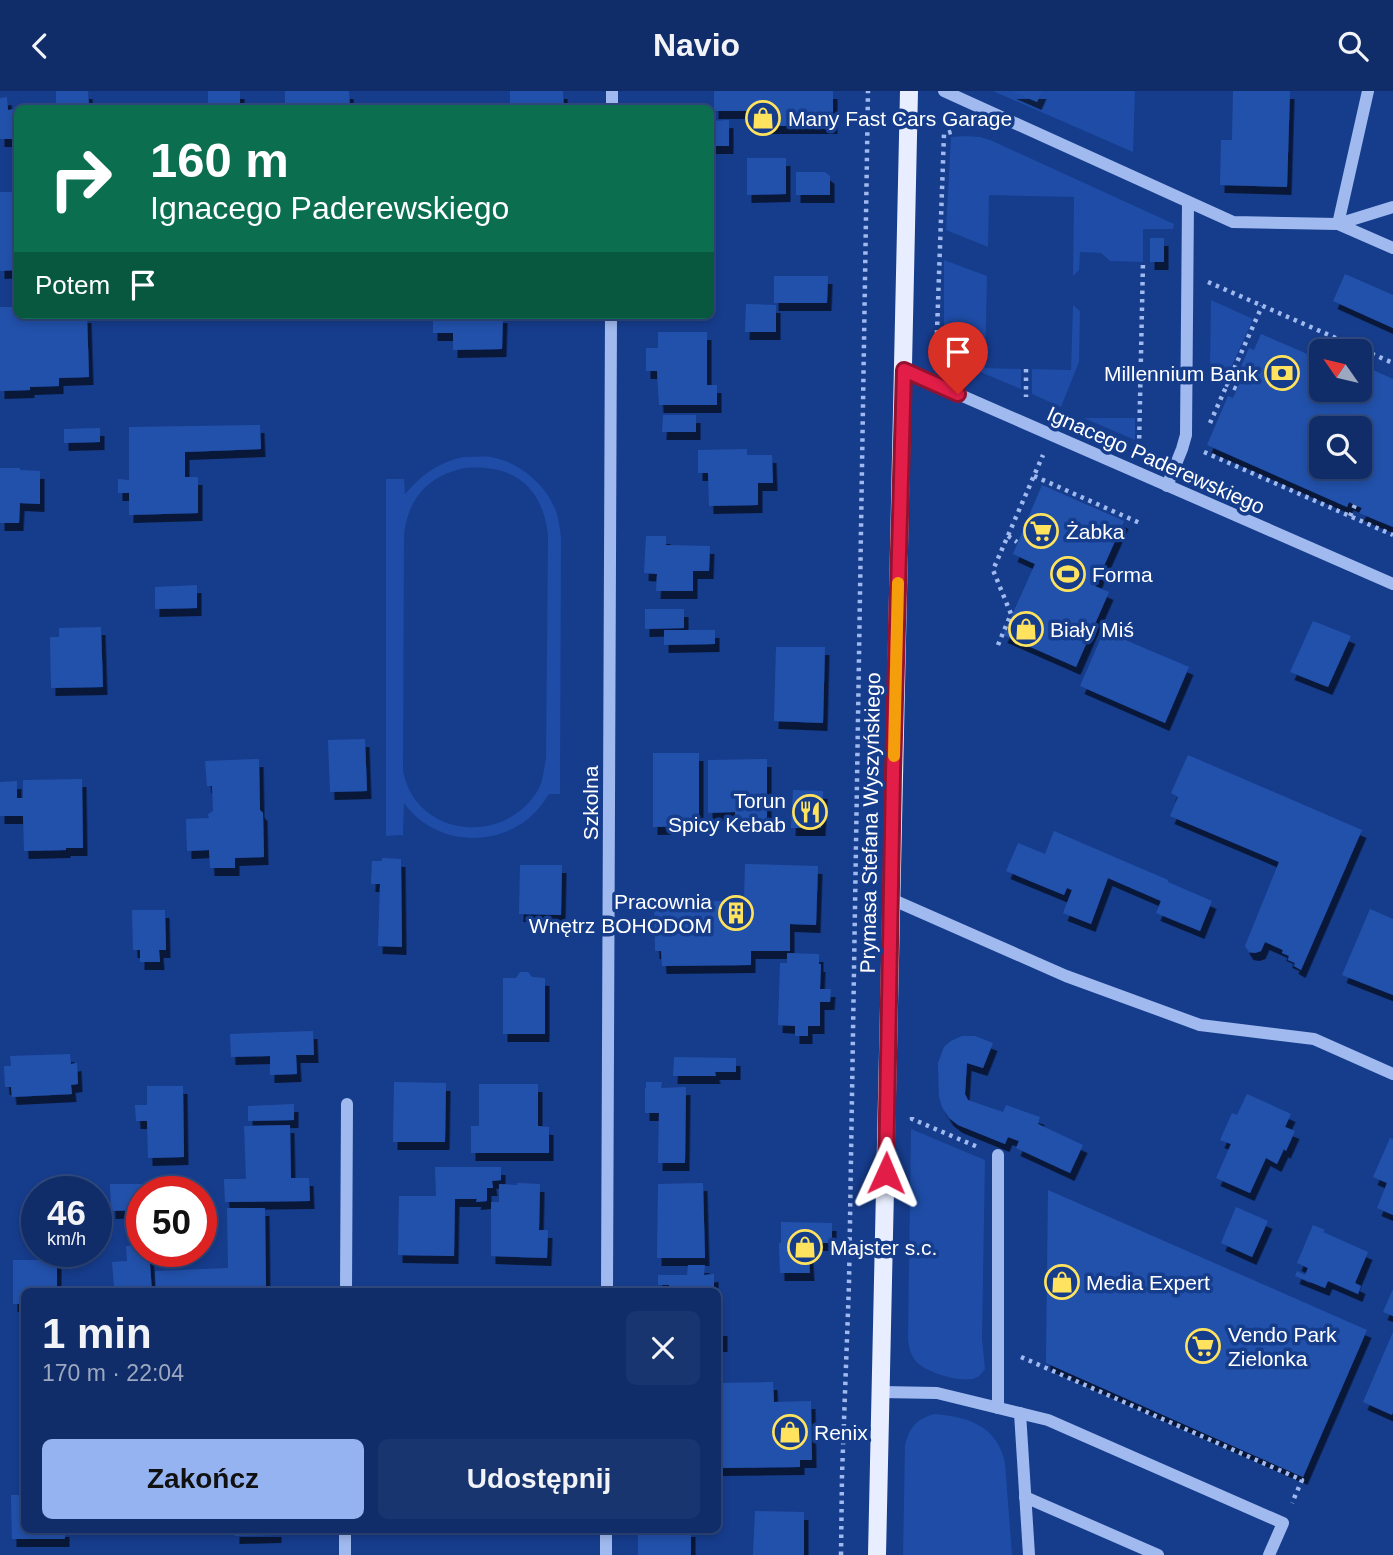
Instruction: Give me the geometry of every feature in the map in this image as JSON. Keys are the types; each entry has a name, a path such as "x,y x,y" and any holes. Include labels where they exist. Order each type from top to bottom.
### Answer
{"main road":[{"name":"Prymasa Stefana Wyszyńskiego","path":"877,1555 909,91"}],"street":[{"path":"944,91 1233,222 1338,224 1393,207"},
{"path":"1338,224 1368,91"},
{"path":"1167,486 1186,435 1188,202"},
{"path":"1338,224 1393,248"},
{"name":"Szkolna","path":"607,1288 611,319"},
{"name":"Ignacego Paderewskiego","path":"904,370 1393,584"},
{"path":"891,899 1066,976 1200,1025 1314,1039 1393,1074"},
{"path":"346,1104 346,1288"},
{"path":"998,1156 998,1408"},
{"path":"881,1392 937,1393 1048,1420 1283,1523 1269,1555"},
{"path":"1020,1413 1029,1555"},
{"path":"1025,1497 1158,1555"},
{"path":"345,1533 345,1555"},
{"path":"606,1533 606,1555"}],"path":[{"path":"841,1555 849,1284 868,91"},
{"path":"935,384 944,134 954,131"},
{"path":"1139,447 1143,262"},
{"path":"1188,274 1339,339"},
{"path":"1199,450 1262,306"},
{"path":"1372,354 1393,363"},
{"path":"1026,369 1026,397"},
{"path":"998,645 1011,614 993,570 1052,435"},
{"path":"1184,443 1393,535"},
{"path":"1034,476 1142,524"},
{"path":"1350,516 1355,505"},
{"path":"1008,536 1017,542"},
{"path":"913,1105 912,1119 998,1156"},
{"path":"998,1347 1302,1480 1283,1523"}],"shaded area":[{"path":"993,91 1135,91 1133,152"},
{"path":"951,137 990,140 1174,224 1173,229 1143,229 1143,262 1110,261 1101,253 1080,252 1079,270 1073,276 1074,197 989,195 988,247 946,230"},
{"path":"944,260 987,276 985,368 1021,369 1021,389 944,357"},
{"path":"1211,300 1253,319 1228,374 1210,366"},
{"path":"1073,305 1080,311 1079,362 1061,407 1032,394 1032,369 1071,370"},
{"path":"1084,418 1135,418 1135,440"},
{"path":"463,457 488,457 521,469 546,492 559,521 560,794 549,794 532,816 509,830 476,838 444,833 429,826 415,816 404,803 403,835 386,836 386,479 404,479 405,494 431,470","holes":["482,468 498,470 523,482 540,504 545,519 548,536 546,758 540,786 523,808 505,820 484,826 463,827 443,821 425,810 411,793 403,771 404,536 415,500 431,483 452,471"]},
{"path":"911,1129 985,1160 982,1339 985,1369 972,1379 944,1376 926,1369 915,1360 909,1347"},
{"path":"935,1414 959,1418 980,1426 1001,1450 1005,1463 1012,1555 903,1555 905,1445 915,1425 923,1418"}],"building":[{"path":"56,91 88,91 89,105 56,105"},
{"path":"208,91 240,91 240,105 208,105"},
{"path":"285,91 349,91 350,105 285,105"},
{"path":"510,91 563,91 564,105 510,105"},
{"path":"714,91 833,91 833,126 754,126 754,111 714,111"},
{"path":"1012,91 1042,91 1037,102"},
{"path":"1233,91 1290,91 1287,187 1220,185 1221,140 1232,140"},
{"path":"7,97 8,110 14,109 14,139 0,139 0,98"},
{"path":"729,120 729,146 714,146 714,121"},
{"path":"747,158 786,158 786,194 747,195"},
{"path":"796,172 825,172 830,176 830,195 796,195"},
{"path":"0,192 14,192 14,270 0,271"},
{"path":"1150,238 1164,238 1164,262 1150,262"},
{"path":"1345,274 1393,295 1393,328 1333,301"},
{"path":"774,276 828,276 827,303 774,303"},
{"path":"746,304 776,305 776,332 745,332"},
{"path":"0,307 14,307 14,319 87,319 89,377 59,378 59,386 0,391"},
{"path":"433,319 503,319 502,349 453,350 453,333 433,333"},
{"path":"658,332 707,332 707,385 717,385 717,405 659,405 657,371 646,371 646,348 658,348"},
{"path":"1261,334 1309,355 1309,403 1372,403 1372,369 1393,379 1393,527 1359,513 1362,508 1349,502 1347,507 1207,445 1228,396 1233,398 1241,380 1236,378 1249,348 1254,350"},
{"path":"663,415 696,415 696,432 662,432"},
{"path":"260,425 261,449 185,452 185,477 198,477 198,513 129,515 129,493 118,493 118,479 129,480 129,427"},
{"path":"100,428 100,442 64,443 64,429"},
{"path":"747,449 747,455 772,455 773,483 758,483 758,505 709,506 708,473 698,473 698,450"},
{"path":"0,468 40,471 40,504 20,503 19,523 0,523"},
{"path":"1042,485 1124,521 1095,586 1109,592 1076,667 1003,635 1035,564 1013,554"},
{"path":"646,536 666,536 666,545 710,546 709,571 693,571 693,591 656,591 657,574 644,573"},
{"path":"197,585 197,608 155,609 155,587"},
{"path":"645,609 684,609 684,628 645,629"},
{"path":"1313,621 1351,636 1328,687 1290,672"},
{"path":"101,627 103,687 51,688 50,637 59,637 59,628"},
{"path":"664,630 715,630 715,644 664,645"},
{"path":"1104,631 1189,667 1165,723 1080,686"},
{"path":"776,647 825,647 823,723 774,721"},
{"path":"365,739 367,791 330,792 328,740"},
{"path":"653,753 699,753 699,826 653,827"},
{"path":"1188,755 1362,830 1301,970 1288,960 1289,956 1282,953 1283,950 1265,942 1261,951 1255,953 1249,952 1245,946 1279,862 1170,816 1178,797 1171,793"},
{"path":"259,759 264,857 235,858 235,868 210,868 209,850 187,851 186,819 209,818 208,814 213,811 212,786 207,786 205,761"},
{"path":"767,759 767,824 735,824 735,812 708,813 708,760"},
{"path":"82,779 83,848 24,851 23,816 0,816 0,782 17,781 17,798 23,798 23,780"},
{"path":"793,790 823,791 821,828 791,828"},
{"path":"1054,831 1212,901 1200,931 1156,913 1161,901 1108,878 1091,924 1063,913 1072,890 1067,888 1064,895 1006,871 1018,843 1045,854"},
{"path":"382,858 401,859 402,947 378,946 380,884 371,884 372,861 382,861"},
{"name":"Pracownia Wnętrz BOHODOM","path":"745,864 818,866 816,925 790,924 790,951 751,951 751,965 662,966 661,951 655,951 654,901 744,901"},
{"path":"520,865 562,865 561,915 519,914"},
{"path":"1370,909 1393,919 1393,995 1342,975"},
{"path":"132,910 165,910 166,950 159,950 160,962 140,962 140,950 133,950"},
{"path":"787,953 819,954 820,989 831,989 830,1002 820,1002 820,1026 808,1026 808,1036 795,1036 795,1026 778,1025 780,963 787,963"},
{"path":"520,972 545,978 545,1034 503,1034 503,978 516,978"},
{"path":"313,1031 314,1055 296,1055 297,1074 270,1075 270,1056 231,1057 230,1034"},
{"path":"962,1036 975,1036 993,1043 983,1068 967,1063 965,1094 968,1100 1003,1112 1006,1105 1040,1117 1038,1124 1083,1145 1070,1173 1016,1148 1019,1141 1008,1137 1005,1144 958,1125 949,1118 939,1097 938,1063 944,1047"},
{"path":"70,1054 71,1064 77,1063 78,1084 71,1085 72,1094 12,1097 11,1087 5,1087 4,1066 11,1066 10,1056"},
{"path":"674,1057 736,1058 736,1072 715,1072 716,1076 673,1076"},
{"path":"394,1082 446,1083 445,1142 393,1142"},
{"path":"646,1082 662,1082 661,1088 686,1087 685,1163 658,1163 659,1113 645,1113"},
{"path":"479,1084 538,1084 538,1126 549,1127 549,1153 471,1153 471,1126 479,1126"},
{"path":"147,1086 183,1086 184,1157 148,1158 147,1121 136,1121 135,1105 147,1105"},
{"path":"1247,1094 1291,1114 1285,1127 1295,1131 1277,1164 1266,1158 1250,1193 1216,1178 1231,1144 1220,1140 1232,1113 1237,1115"},
{"path":"294,1104 294,1120 248,1121 248,1106"},
{"path":"290,1125 291,1178 309,1178 310,1201 225,1202 224,1179 246,1179 244,1126"},
{"path":"1390,1138 1393,1139 1393,1215 1377,1208 1387,1183 1373,1177"},
{"path":"435,1167 501,1167 501,1180 492,1181 493,1188 487,1188 487,1201 455,1199 454,1256 398,1255 399,1196 436,1196"},
{"path":"703,1183 705,1258 657,1258 658,1184"},
{"path":"112,1184 126,1184 126,1211 112,1211"},
{"path":"499,1184 540,1184 539,1230 548,1230 547,1258 491,1256 491,1202 499,1202"},
{"name":"Vendo Park Zielonka","path":"1048,1190 1367,1330 1303,1477 1046,1363"},
{"path":"1236,1207 1268,1221 1252,1257 1221,1243"},
{"path":"227,1208 265,1208 266,1288 156,1288 155,1271 228,1268"},
{"path":"781,1222 832,1223 832,1243 808,1243 810,1273 780,1273"},
{"path":"1313,1225 1368,1252 1355,1283 1361,1286 1358,1294 1328,1281 1325,1288 1295,1276 1297,1271 1305,1275 1308,1268 1297,1263"},
{"path":"13,1260 21,1260 21,1267 57,1267 57,1288 21,1288 21,1304 13,1304"},
{"path":"126,1261 126,1267 150,1267 152,1288 112,1288 112,1262"},
{"path":"688,1265 705,1265 704,1275 714,1274 714,1288 669,1288 669,1285 658,1285 658,1275 687,1275"},
{"path":"1393,1289 1393,1316 1383,1312"},
{"path":"721,1328 723,1328 721,1344"},
{"path":"1393,1332 1393,1412 1392,1415 1363,1402"},
{"path":"773,1382 774,1402 811,1401 812,1460 800,1460 800,1467 721,1468 721,1383"},
{"path":"11,1495 21,1495 21,1533 65,1533 65,1539 12,1539"},
{"path":"755,1511 804,1512 804,1555 753,1555"},
{"path":"235,1533 277,1533 277,1535 235,1536"},
{"path":"638,1533 691,1533 691,1555 638,1555"}],"slow traffic":[{"path":"894,756 898,583"}],"place":[{"name":"Many Fast Cars Garage","path":"763,118"},
{"name":"Millennium Bank","path":"1282,373"},
{"name":"Żabka","path":"1041,531"},
{"name":"Forma","path":"1068,574"},
{"name":"Biały Miś","path":"1026,629"},
{"name":"Torun Spicy Kebab","path":"810,812"},
{"name":"Pracownia Wnętrz BOHODOM","path":"736,913"},
{"name":"Majster s.c.","path":"805,1247"},
{"name":"Media Expert","path":"1062,1282"},
{"name":"Vendo Park Zielonka","path":"1203,1346"},
{"name":"Renix","path":"790,1432"}],"route":[{"path":"886,1173 904,370 958,394"}]}
